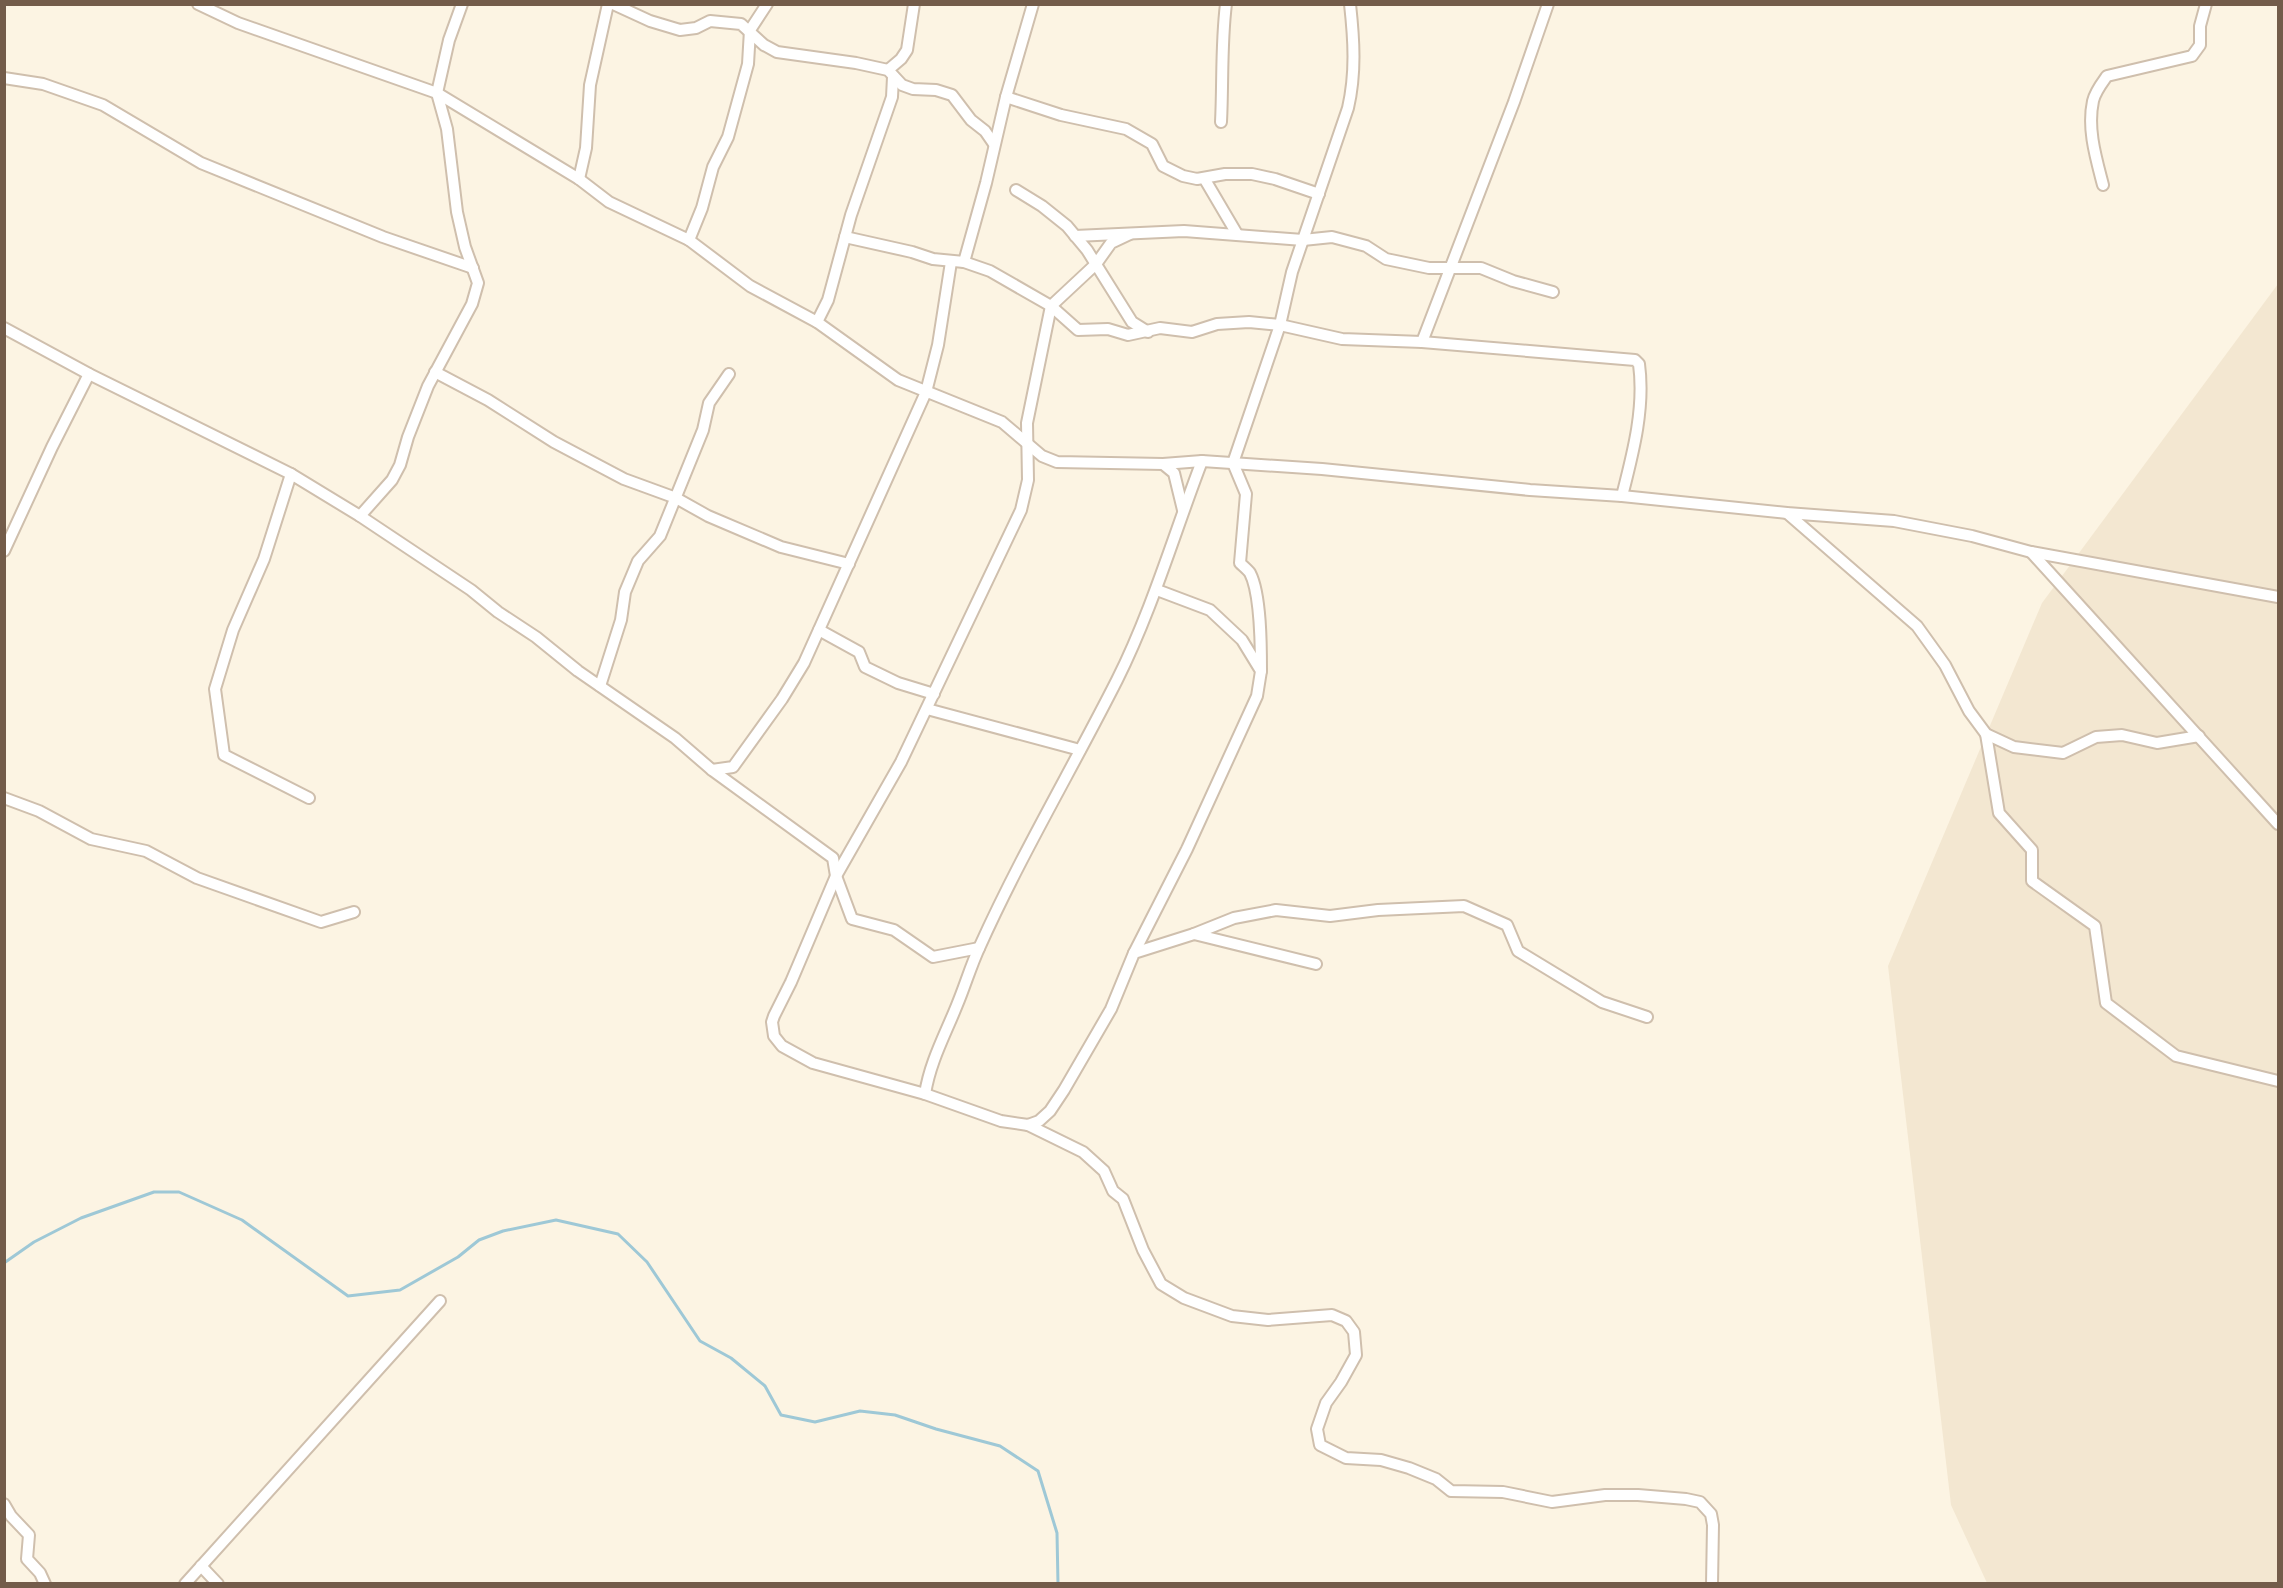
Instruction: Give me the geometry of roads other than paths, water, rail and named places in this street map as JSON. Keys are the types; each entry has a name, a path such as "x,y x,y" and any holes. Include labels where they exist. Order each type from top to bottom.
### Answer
{"street":[{"path":"198,4 238,23 437,93 579,179 609,202 689,240 750,286 818,322 898,380 1002,422 1042,456 1057,462 1163,464 1202,461 1322,469 1530,490 1623,496 1787,513 1894,521 1972,536 2031,552 2278,597"},
{"path":"360,516 392,480 400,465 408,437 428,386 472,304 478,283 465,247 457,212 447,129 437,93 449,40 462,4"},
{"path":"579,179 586,148 590,85 608,4"},
{"path":"613,4 650,21 680,30 696,28 710,21 741,24 764,45 777,52 856,63 891,74 902,85 913,89 936,90 952,95 971,120 985,131 994,144"},
{"path":"689,240 702,208 713,167 728,137 748,64 750,30 767,4"},
{"path":"818,322 828,300 878,132 892,97 891,74 907,50 914,4"},
{"path":"964,261 986,183 1006,97 1033,4"},
{"path":"1221,122 1222,41 1226,4"},
{"path":"1028,1125 1039,1121 1050,1111 1111,1009 1134,953 1187,849 1257,696 1261,671 1261,635 1250,573 1240,563 1246,494 1233,463 1280,325 1288,285 1348,108 1353,86 1354,63 1350,4"},
{"path":"1422,342 1514,102 1548,4"},
{"path":"2103,185 2091,127 2093,99 2107,76 2192,56 2200,45 2200,26 2206,4"},
{"path":"4,78 43,84 103,105 201,163 383,237 473,268"},
{"path":"1006,97 1061,115 1126,129 1152,144 1163,166 1183,176 1204,178 1236,173 1252,174 1275,178 1319,194"},
{"path":"1204,178 1237,234"},
{"path":"1016,190 1042,206 1067,226 1096,264 1132,322 1148,332"},
{"path":"1075,236 1184,231 1303,240 1332,237 1366,246 1386,259 1430,268 1481,268 1513,281 1553,292"},
{"path":"1130,234 1111,243 1096,264 1051,306 1027,423 1028,480 1021,510 901,762 836,876 774,1016 772,1022 774,1036 782,1046 813,1063 925,1094 1001,1121 1028,1125 1083,1152 1104,1171 1113,1191 1124,1199 1143,1250 1161,1284 1184,1298 1232,1316 1268,1320 1332,1315 1346,1321 1354,1332 1356,1355 1326,1403 1317,1429 1320,1445 1346,1458 1381,1460 1409,1468 1436,1479 1451,1491 1503,1491 1552,1502 1605,1495 1638,1495 1700,1502 1711,1514 1713,1525 1712,1584"},
{"path":"845,237 933,259 964,261 990,272 1051,306 1078,330 1108,329 1128,335 1160,328 1192,332 1232,322 1280,325 1342,339 1422,342 1635,360 1640,364 1641,375 1636,440 1623,496"},
{"path":"712,770 733,767 783,699 804,663 926,392 938,345 951,261"},
{"path":"4,328 89,374 291,474 360,516 471,590 498,612 675,738 712,770 833,858 836,876 852,919 894,930 933,957 979,948"},
{"path":"435,372 488,400 554,442 624,479 676,498 708,516 781,547 849,564"},
{"path":"4,551 89,374"},
{"path":"600,686 621,620 625,592 633,571 638,561 660,537 703,430 709,403 729,374"},
{"path":"925,1094 931,1064 979,948 1023,858 1117,680 1157,590 1183,510 1202,461"},
{"path":"1163,464 1174,473 1183,510"},
{"path":"291,474 264,559 233,630 215,689 224,755 309,798"},
{"path":"1787,513 1917,626 1945,665 1969,711 1986,734 1999,813 2032,850 2032,881 2095,926 2106,1003 2176,1056 2278,1081"},
{"path":"2031,552 2278,824"},
{"path":"1157,590 1210,610 1242,640 1261,671"},
{"path":"819,630 859,652 865,667 898,683 934,694"},
{"path":"927,709 1080,750"},
{"path":"1986,734 2014,747 2063,753 2096,736 2122,735 2157,743 2199,736"},
{"path":"4,798 39,811 91,839 146,851 197,878 321,922 354,912"},
{"path":"1134,953 1194,934 1234,918 1276,910 1330,916 1378,910 1464,906 1507,924 1518,951 1568,979 1602,1002 1647,1017"},
{"path":"1194,934 1317,964"},
{"path":"185,1584 440,1301"},
{"path":"4,1504 11,1516 29,1535 27,1559 40,1573 45,1584"},
{"path":"201,1566 218,1584"}],"waterway":[{"path":"4,1263 34,1242 81,1218 154,1192 179,1192 242,1220 348,1296 400,1290 458,1257 479,1240 503,1231 556,1220 618,1234 647,1262 700,1341 731,1358 765,1386 781,1415 815,1422 860,1411 895,1415 936,1429 1000,1446 1038,1471 1057,1533 1058,1584"}]}
